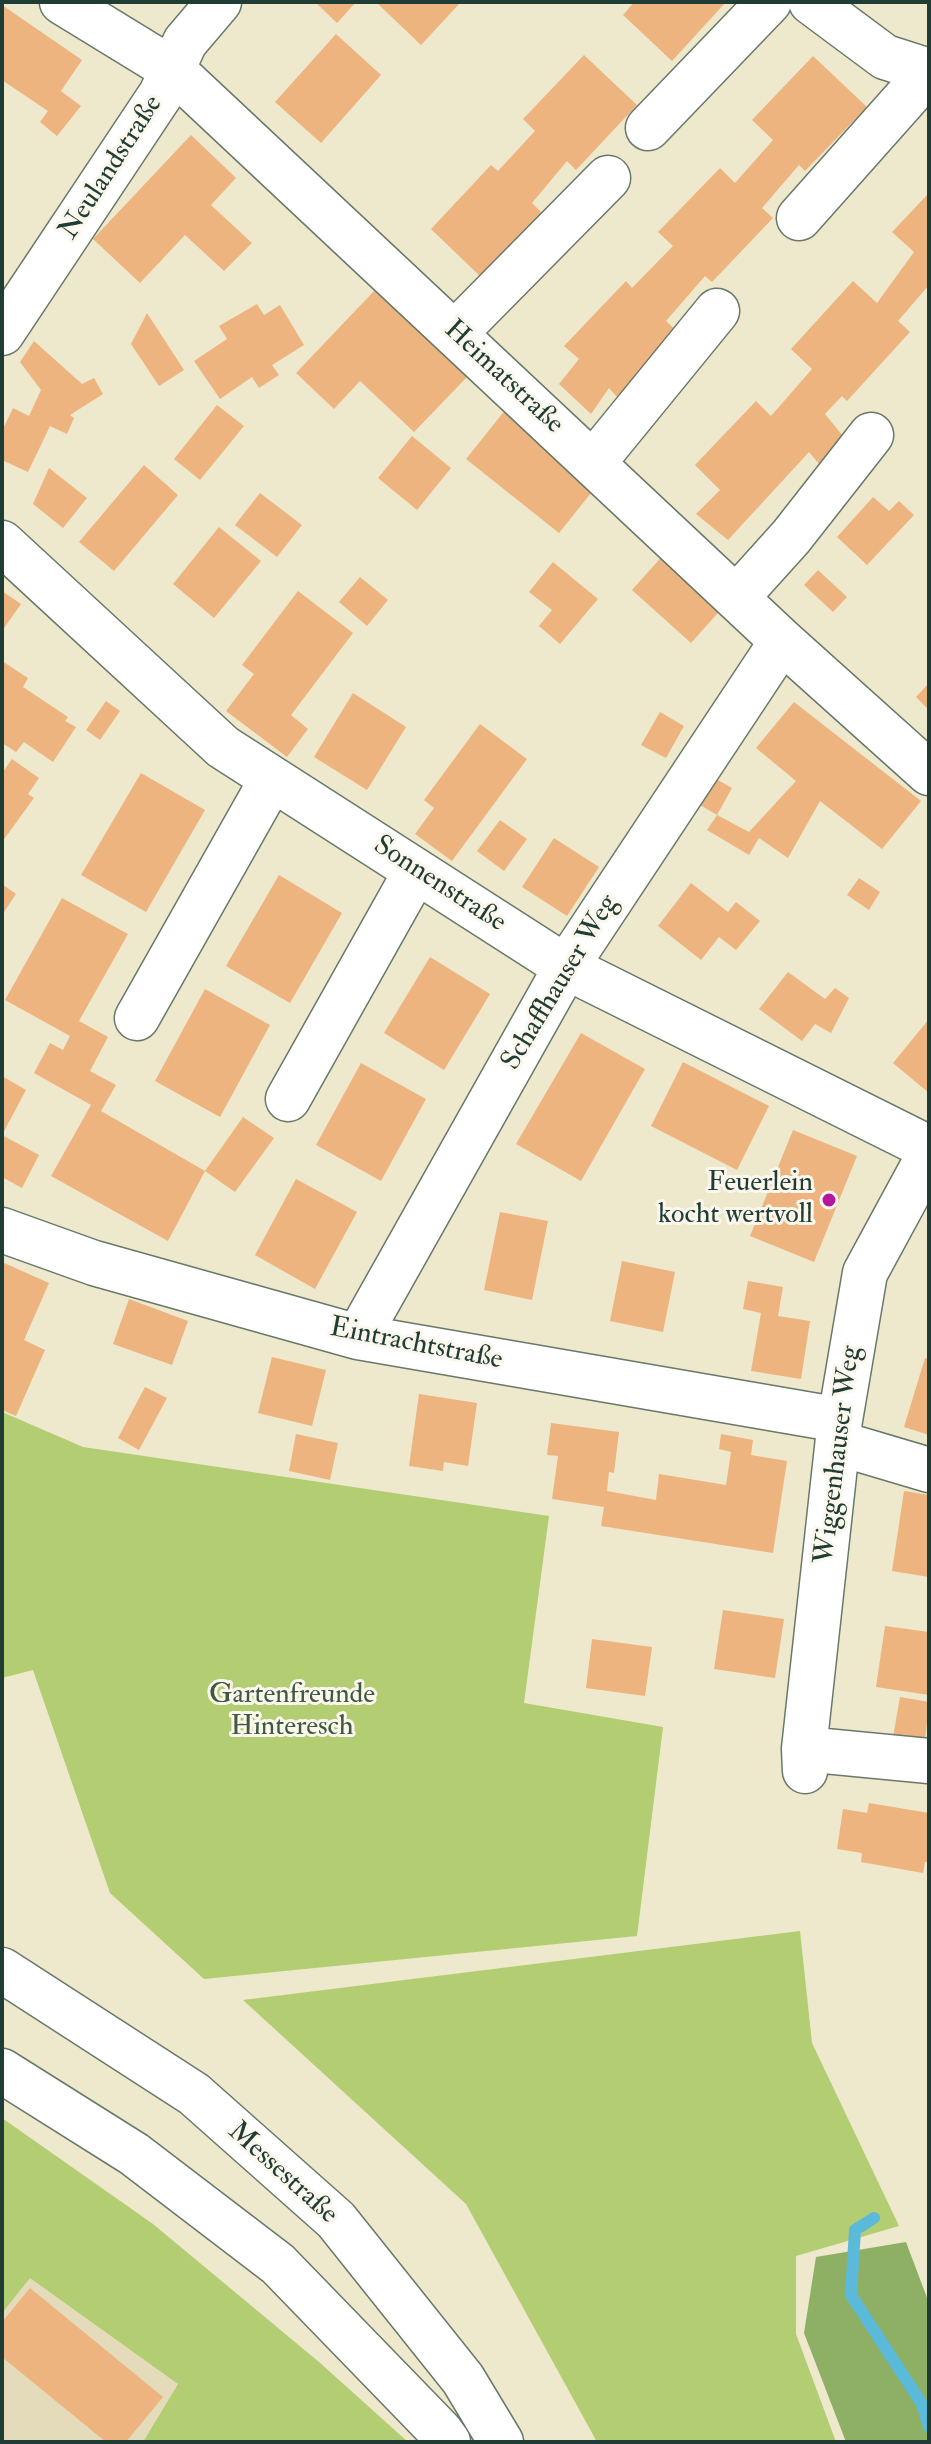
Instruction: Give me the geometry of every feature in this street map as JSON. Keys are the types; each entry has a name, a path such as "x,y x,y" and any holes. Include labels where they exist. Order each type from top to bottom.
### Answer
{"street":[{"name":"Heimatstraße","path":"62,2 173,70 782,641 929,773"},
{"name":"Neulandstraße","path":"2,333 161,94 185,42 219,2"},
{"path":"648,128 769,2"},
{"path":"799,218 929,71 885,57 811,2"},
{"path":"455,333 608,178"},
{"path":"593,463 717,311"},
{"path":"736,598 791,537 871,435"},
{"name":"Sonnenstraße","path":"2,543 223,747 272,779 566,967 929,1148"},
{"name":"Schaffhauser Weg","path":"358,1337 566,967 782,641"},
{"path":"137,1018 272,779"},
{"path":"288,1099 416,871"},
{"name":"Wiggenhauser Weg","path":"929,1155 865,1273 839,1432 804,1760 929,1761"},
{"name":"Eintrachtstraße","path":"2,1230 94,1263 358,1337 839,1432 929,1470"},
{"name":"Messestraße","path":"2,1970 194,2094 336,2220 463,2379 501,2442"},
{"path":"2,2071 134,2154 278,2264 448,2442"}],"shaded area":[{"path":"2,2227 178,2384 143,2442 2,2442"}],"green space":[{"name":"Gartenfreunde Hinteresch","path":"2,1412 83,1447 549,1516 524,1703 663,1727 637,1936 204,1979 110,1893 33,1670 2,1678"},
{"path":"800,1931 812,2043 899,2226 796,2256 796,2334 836,2442 597,2442 466,2204 243,2000"},
{"path":"2,2118 153,2224 319,2362 408,2442 143,2442 178,2384 30,2278 2,2313"},
{"path":"906,2242 929,2303 929,2442 846,2442 804,2333 816,2257"}],"building":[{"path":"315,2 356,2 337,23"},
{"path":"376,2 461,2 421,45"},
{"path":"634,2 726,2 672,61 623,15"},
{"path":"2,5 82,60 61,91 81,106 57,136 40,122 48,111 2,80"},
{"path":"336,34 381,75 321,143 275,102"},
{"path":"584,55 637,105 576,170 567,161 532,203 545,216 484,280 431,229 491,165 498,171 535,131 523,119"},
{"path":"813,56 867,107 805,171 799,165 762,208 773,218 712,282 705,276 666,321 679,333 617,397 609,388 591,414 559,384 579,359 564,346 626,281 632,288 673,246 658,232 720,168 735,183 773,140 752,120"},
{"path":"191,135 236,178 211,205 252,243 224,271 185,235 140,283 93,239"},
{"path":"929,193 929,285 898,321 910,332 847,401 842,396 825,414 847,441 820,465 809,452 728,540 696,514 720,490 695,465 756,401 771,416 812,369 791,349 853,281 877,303 914,252 892,232"},
{"path":"375,290 467,377 414,432 360,381 334,409 296,373"},
{"path":"257,304 264,315 280,305 304,345 272,365 279,375 259,388 252,377 220,399 194,361 227,339 219,326"},
{"path":"147,313 184,370 159,386 131,344"},
{"path":"34,341 82,384 94,378 103,394 70,415 74,418 67,434 50,426 28,472 2,460 2,431 13,408 29,416 41,390 20,362"},
{"path":"217,405 244,426 200,480 174,459"},
{"path":"506,409 599,483 559,533 466,459"},
{"path":"412,436 451,468 417,510 378,478"},
{"path":"144,465 178,495 114,571 79,542"},
{"path":"49,468 87,498 63,528 33,504"},
{"path":"260,493 302,525 277,557 235,525"},
{"path":"873,497 889,511 899,501 914,515 867,565 837,537"},
{"path":"219,527 261,561 214,618 173,584"},
{"path":"666,552 725,605 691,643 632,590"},
{"path":"553,562 598,599 560,644 539,626 552,610 529,592"},
{"path":"818,570 847,597 833,612 804,585"},
{"path":"360,577 388,600 367,626 339,602"},
{"path":"2,591 21,604 2,631"},
{"path":"298,591 353,633 291,715 308,729 287,757 226,711 254,674 242,665"},
{"path":"2,661 28,678 23,687 68,717 65,721 76,727 53,762 24,742 16,752 2,743"},
{"path":"929,683 929,710 916,697"},
{"path":"353,693 406,727 367,790 314,757"},
{"path":"106,701 120,711 100,740 86,730"},
{"path":"794,702 921,801 882,849 820,801 788,858 759,838 749,855 707,830 717,815 749,832 796,781 756,748"},
{"path":"660,712 684,726 666,758 641,745"},
{"path":"480,724 527,759 452,861 415,834 434,808 424,800"},
{"path":"12,759 39,778 28,794 34,798 2,842 2,773"},
{"path":"141,773 205,810 146,912 81,875"},
{"path":"709,775 732,788 717,815 695,802"},
{"path":"500,820 527,839 504,871 477,851"},
{"path":"554,838 599,867 567,916 522,887"},
{"path":"279,875 342,913 290,1003 226,966"},
{"path":"859,878 880,892 869,910 847,895"},
{"path":"691,883 728,912 736,902 760,921 736,950 719,937 701,960 658,926"},
{"path":"2,884 16,894 2,915"},
{"path":"62,898 128,934 79,1021 108,1037 90,1071 116,1085 101,1111 205,1171 168,1241 51,1176 91,1105 34,1073 50,1043 63,1050 70,1036 5,1000"},
{"path":"430,957 490,994 444,1070 384,1033"},
{"path":"788,972 825,999 835,988 849,998 831,1033 815,1024 802,1041 759,1009"},
{"path":"205,989 270,1025 220,1117 155,1081"},
{"path":"929,1019 929,1093 893,1063"},
{"path":"581,1033 645,1069 581,1181 516,1144"},
{"path":"683,1062 769,1106 737,1170 651,1126"},
{"path":"361,1063 426,1099 381,1181 316,1145"},
{"path":"2,1076 26,1090 2,1135"},
{"path":"243,1117 274,1138 235,1192 205,1171"},
{"path":"793,1130 857,1156 814,1262 750,1236"},
{"path":"2,1135 39,1155 22,1188 2,1177"},
{"path":"296,1179 357,1212 315,1289 255,1255"},
{"path":"500,1212 548,1221 532,1300 484,1290"},
{"path":"622,1261 675,1272 663,1332 610,1321"},
{"path":"2,1262 49,1283 24,1340 45,1350 16,1416 2,1410"},
{"path":"748,1281 783,1287 778,1316 810,1321 801,1379 751,1371 761,1313 743,1309"},
{"path":"129,1299 188,1321 172,1365 113,1344"},
{"path":"272,1357 326,1370 312,1426 258,1413"},
{"path":"925,1358 929,1359 929,1435 904,1427"},
{"path":"145,1387 167,1398 139,1450 118,1438"},
{"path":"419,1394 477,1403 468,1466 444,1462 443,1471 409,1466"},
{"path":"551,1423 619,1432 614,1473 609,1472 607,1491 656,1500 659,1474 726,1485 731,1452 719,1449 721,1434 753,1440 751,1455 787,1461 773,1553 601,1526 604,1507 552,1499 558,1456 547,1455"},
{"path":"296,1434 338,1443 330,1480 289,1471"},
{"path":"904,1491 929,1495 929,1577 892,1571"},
{"path":"723,1610 784,1619 775,1678 714,1669"},
{"path":"885,1626 929,1632 929,1695 876,1687"},
{"path":"592,1639 652,1647 645,1696 586,1688"},
{"path":"900,1697 929,1702 925,1742 893,1737"},
{"path":"869,1803 929,1813 929,1862 925,1862 923,1873 861,1862 862,1853 837,1849 843,1809 867,1813"},
{"path":"30,2288 163,2397 126,2442 106,2442 2,2357 2,2322"}],"waterway":[{"path":"874,2218 855,2230 851,2295 922,2404 929,2427"}],"place":[{"name":"Feuerlein kocht wertvoll","path":"829,1200"}]}
